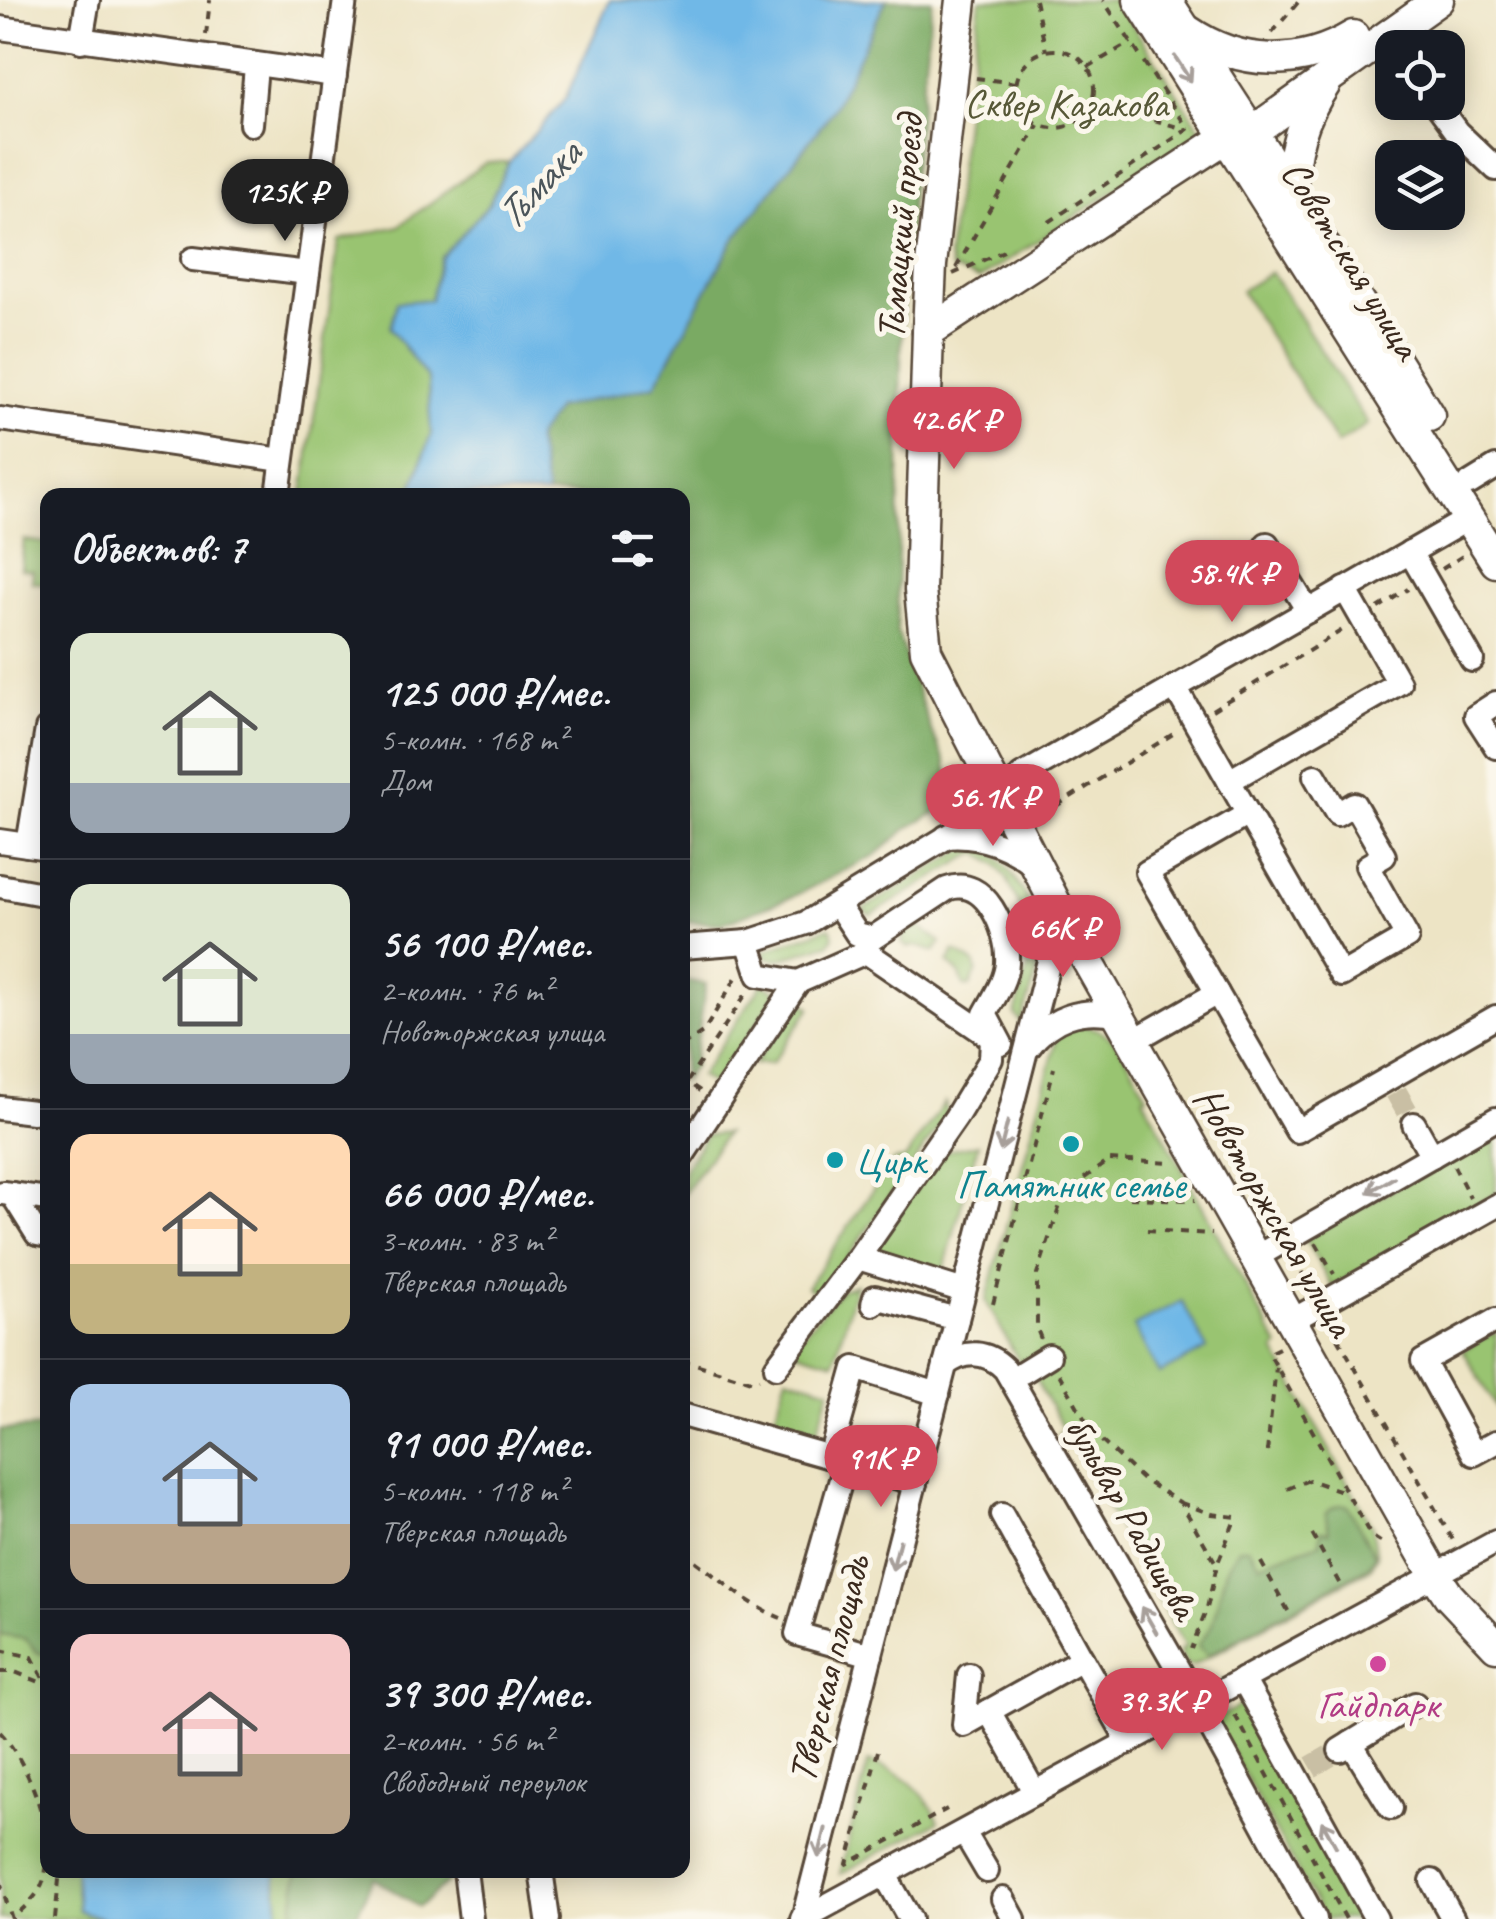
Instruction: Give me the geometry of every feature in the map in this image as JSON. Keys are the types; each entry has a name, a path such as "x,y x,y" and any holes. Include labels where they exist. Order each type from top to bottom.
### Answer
{"main road":[{"name":"Тьмацкий проезд","path":"961,0 944,269 928,332 920,590 923,635 930,660 1004,803"},
{"name":"Советская улица","path":"1139,0 1483,500"},
{"name":"Советская улица","path":"1166,0 1185,29 1230,129 1292,194 1483,500 1484,556"},
{"path":"1230,129 1404,0"},
{"path":"1404,30 1438,0"},
{"path":"1185,29 1225,51 1264,59 1306,56 1353,36"},
{"path":"928,332 973,287 1230,129 1375,51"},
{"path":"1292,194 1299,134 1311,106 1333,74"},
{"path":"944,269 939,277 956,290 973,287"},
{"name":"Новоторжская улица","path":"1004,803 1061,914 1256,1258 1285,1334 1449,1596 1496,1646"}],"street":[{"path":"81,41 88,0"},
{"path":"279,488 345,0"},
{"path":"0,28 335,75"},
{"path":"251,124 256,66"},
{"path":"1448,120 1457,132 1492,156"},
{"path":"193,259 308,273"},
{"path":"0,419 282,460"},
{"path":"690,946 748,942 806,923 1004,803 1021,776 1410,552 1483,500"},
{"path":"1268,544 1308,611"},
{"path":"1410,552 1472,660"},
{"path":"1229,781 1399,684 1345,590"},
{"path":"1175,687 1341,975 1407,937 1367,866 1384,856 1354,804 1337,814 1315,776"},
{"path":"1496,703 1476,716 1496,747"},
{"path":"1248,814 1147,872 1297,1131 1392,1086 1496,1017"},
{"path":"0,841 38,847 40,821"},
{"path":"946,837 992,841 1037,868"},
{"path":"771,1372 858,1258 991,1059 996,1041 986,1014 1006,974 1006,946 989,905 978,890 958,885 947,889 873,938 857,934 838,904"},
{"path":"0,886 40,893"},
{"name":"Тверская площадь","path":"802,1919 1061,914"},
{"path":"748,942 749,973 798,982"},
{"path":"690,1144 798,982 866,952 996,1041 1026,1050 1046,1028 1066,1017 1096,1012 1125,1028 1217,993"},
{"path":"0,1108 33,1112"},
{"path":"1256,1258 1496,1120"},
{"path":"1414,1124 1438,1153"},
{"path":"6,1193 40,1198"},
{"path":"6,1193 40,1235"},
{"path":"1285,1334 1320,1305 1488,1210"},
{"path":"858,1258 964,1291"},
{"path":"873,1304 875,1296 957,1319"},
{"path":"1496,1320 1423,1361 1474,1454 1496,1442"},
{"name":"бульвар Радищева","path":"945,1365 960,1356 976,1354 992,1358 1005,1370 1198,1704 1315,1919"},
{"path":"1024,1372 1049,1356"},
{"path":"871,1655 797,1634 855,1368 938,1394"},
{"path":"690,1418 915,1483"},
{"path":"1002,1515 1128,1742"},
{"path":"802,1919 1496,1542"},
{"path":"970,1675 964,1725 1082,1659"},
{"path":"1243,1680 1304,1772 1376,1919"},
{"path":"1391,1808 1346,1746 1415,1704"},
{"path":"989,1711 1035,1793"},
{"path":"964,1832 987,1871"},
{"path":"885,1875 910,1919"},
{"path":"466,1878 471,1919"},
{"path":"542,1878 548,1919"},
{"path":"1432,1881 1453,1919"}],"path":[{"path":"203,58 210,0"},
{"path":"1035,0 1046,51"},
{"path":"1103,0 1188,130"},
{"path":"1262,44 1300,0"},
{"path":"1088,68 1131,42"},
{"path":"1046,51 1069,52 1088,68 1093,78 1092,102 1076,122 1051,128 1038,125 1023,112 1016,93 1016,83 1026,62 1046,51"},
{"path":"964,76 1016,83"},
{"path":"1092,102 1188,130 1230,129"},
{"path":"944,269 1038,125"},
{"path":"1040,228 1188,130"},
{"path":"944,269 1007,249"},
{"path":"944,269 973,287"},
{"path":"1042,814 1425,579 1484,556"},
{"path":"953,810 961,802 964,782"},
{"path":"690,1041 704,1031 749,973"},
{"path":"690,1077 749,973"},
{"path":"993,1304 1054,1068"},
{"path":"690,1084 718,1103"},
{"path":"1438,1153 1488,1210"},
{"path":"1179,1163 1109,1160 1064,1193 1037,1275 1037,1329 1092,1432 1142,1478 1181,1503 1212,1514 1236,1517 1216,1565 1207,1608 1186,1664"},
{"path":"1130,1198 1200,1201"},
{"path":"1147,1230 1217,1234"},
{"path":"1284,1242 1464,1559"},
{"path":"1316,1244 1334,1275"},
{"path":"1285,1334 1270,1353 1371,1536 1382,1543"},
{"path":"690,1362 751,1381 771,1372"},
{"path":"1267,1452 1276,1364"},
{"path":"1287,1489 1309,1480 1347,1493"},
{"path":"1181,1503 1216,1565"},
{"path":"1312,1534 1342,1588"},
{"path":"690,1557 768,1613 800,1625"},
{"path":"1261,1562 1291,1616"},
{"path":"0,1650 32,1657 40,1674"},
{"path":"0,1672 16,1672 40,1683"},
{"path":"1235,1715 1346,1919"},
{"path":"0,1732 30,1776 40,1811"},
{"path":"878,1751 847,1864 946,1808"},
{"path":"0,1881 12,1919 37,1894 42,1878"},
{"path":"56,1919 59,1878"}],"green space":[{"path":"886,0 932,0 912,181 901,353 897,631 946,762 950,787 937,812 908,828 876,855 792,897 721,924 690,922 690,488 546,488 536,437 557,408 655,385 733,241 833,110"},
{"name":"Сквер Казакова","path":"980,0 1116,0 1203,133 979,279 952,269 948,257"},
{"path":"486,162 509,162 489,204 441,258 430,301 390,328 428,379 431,434 412,488 304,488 339,240 399,226"},
{"path":"1271,272 1368,424 1337,444 1241,291"},
{"path":"24,540 40,542 40,583 32,582 33,571 21,569"},
{"path":"978,844 1011,873 1030,904 1040,935 1038,966 1021,1023 1015,1015 1033,947 1031,932 1007,879 996,865 978,853 871,915 862,910"},
{"path":"919,926 941,942 934,952 902,943 903,935"},
{"path":"830,927 834,937 829,944 777,960 768,958 763,951"},
{"path":"955,951 975,964 977,971 970,986 964,986 948,962"},
{"path":"690,981 706,984 690,1071"},
{"path":"762,984 778,991 716,1087 700,1076"},
{"path":"800,1002 811,1007 772,1063 754,1064 794,1005"},
{"path":"1075,1026 1102,1032 1128,1060 1147,1096 1143,1097 1279,1347 1275,1351 1372,1527 1377,1556 1371,1568 1192,1666 1186,1664 1179,1651 1185,1647 1072,1444 1066,1447 1058,1434 1064,1430 1035,1378 1029,1380 986,1301 1057,1038"},
{"path":"945,1102 947,1115 820,1297 807,1287 893,1161 905,1159"},
{"path":"1496,1131 1496,1194 1332,1287 1305,1239"},
{"path":"726,1133 690,1185 690,1160 706,1135"},
{"path":"978,1144 941,1281 869,1257 941,1152"},
{"path":"856,1285 834,1362 790,1349 841,1290"},
{"path":"1496,1332 1496,1408 1463,1350"},
{"path":"787,1376 830,1389 817,1432 774,1419"},
{"path":"40,1428 40,1653 26,1639 0,1635 0,1430"},
{"path":"1347,1505 1375,1555 1369,1566 1208,1655 1198,1646 1212,1625 1226,1569 1239,1548 1249,1548 1260,1564 1320,1543 1321,1530 1329,1532 1326,1514"},
{"path":"0,1635 26,1639 40,1653 40,1878 76,1878 78,1910 104,1919 0,1919"},
{"path":"1243,1704 1363,1919 1324,1919 1214,1720"},
{"path":"868,1762 910,1783 939,1821 840,1874"},
{"path":"276,1878 297,1878 292,1919 276,1919"},
{"path":"297,1878 373,1878 355,1919 292,1919"},
{"path":"373,1878 450,1878 419,1907"}],"water":[{"name":"Тьмака","path":"610,0 886,0 833,110 733,241 655,385 557,408 536,438 546,488 412,488 431,434 428,379 390,328 397,302 430,300 441,258 489,204 509,162 565,99"},
{"path":"1182,1301 1207,1349 1159,1374 1134,1326"},
{"path":"76,1878 276,1878 276,1919 104,1919 78,1910"}],"tunnel":[{"path":"1396,1092 1414,1124"},
{"path":"1311,1767 1340,1750"}],"place":[{"name":"Памятник семье","path":"1071,1144"},
{"name":"Цирк","path":"835,1160"},
{"name":"Гайдпарк","path":"1378,1664"}]}
